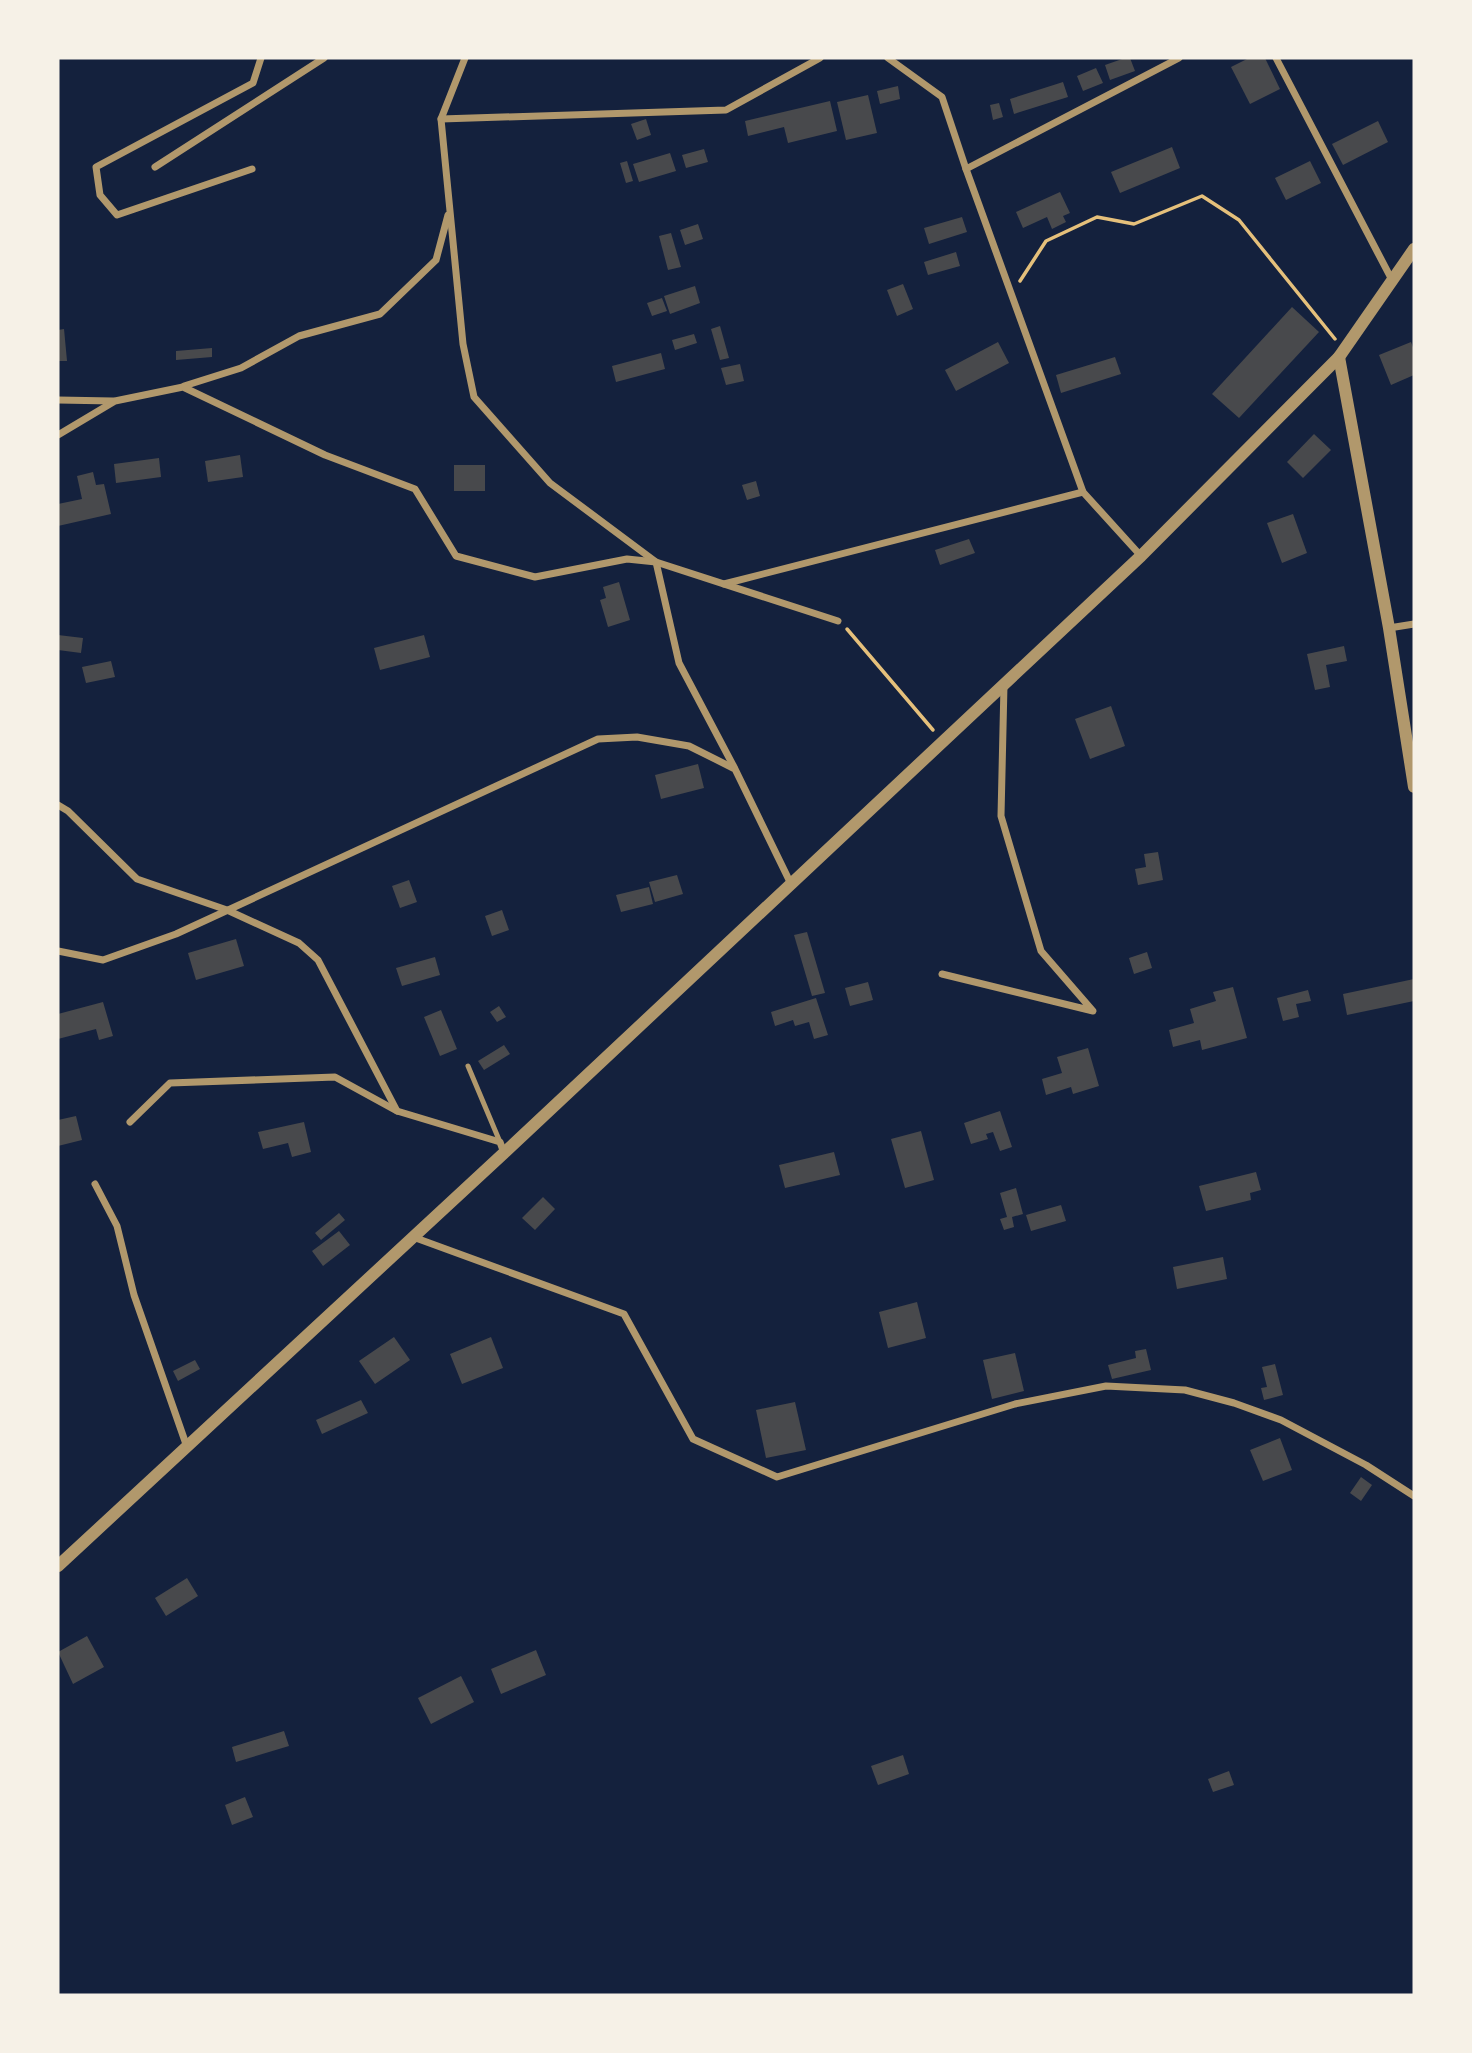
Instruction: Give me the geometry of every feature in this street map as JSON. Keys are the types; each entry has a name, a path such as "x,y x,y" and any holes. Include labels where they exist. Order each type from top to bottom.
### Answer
{"street":[{"path":"252,169 117,215 100,195 96,167 253,83 261,58"},
{"path":"155,167 324,58"},
{"path":"465,58 441,119 463,344 474,397 550,483 656,562 680,663 791,884"},
{"path":"441,119 726,110 820,58"},
{"path":"888,58 943,97 966,169 1083,492 1141,556"},
{"path":"966,169 1179,58"},
{"path":"1276,58 1392,280"},
{"path":"58,400 115,401 183,387 241,368 299,336 380,314 436,260 450,208"},
{"path":"58,1566 413,1237 502,1147 791,884 1141,556 1341,353 1414,249"},
{"path":"1341,353 1414,787"},
{"path":"183,387 325,455 415,489 456,556 535,576 627,559 656,562 838,621"},
{"path":"58,435 115,401"},
{"path":"722,584 1083,492"},
{"path":"1389,628 1414,624"},
{"path":"942,974 1093,1011 1041,951 1001,816 1004,685"},
{"path":"58,951 103,960 176,934 598,739 637,737 688,746 735,769"},
{"path":"58,806 68,811 138,879 227,910 299,943 318,960 397,1111"},
{"path":"130,1122 170,1083 335,1077 397,1111 502,1147"},
{"path":"95,1184 117,1226 134,1295 187,1447"},
{"path":"413,1237 624,1314 693,1439 777,1477 1015,1404 1106,1386 1185,1390 1234,1403 1281,1420 1366,1465 1414,1496"}],"lane":[{"path":"468,1066 502,1147"}],"path":[{"path":"1012,295 1046,240 1097,217 1133,224 1202,196 1239,220 1341,353"},
{"path":"838,621 853,635 943,742"}],"building":[{"path":"1130,58 1135,71 1110,80 1105,65"},
{"path":"1249,58 1265,58 1280,89 1250,104 1231,67"},
{"path":"1096,68 1103,83 1083,91 1077,76"},
{"path":"1063,82 1068,97 1014,114 1010,99"},
{"path":"898,86 900,99 880,104 877,91"},
{"path":"868,95 877,133 846,140 837,102"},
{"path":"830,101 837,131 788,143 784,127 748,136 745,121"},
{"path":"999,103 1003,117 993,120 990,105"},
{"path":"646,119 651,135 637,140 631,124"},
{"path":"1378,121 1388,142 1343,165 1332,144"},
{"path":"1172,147 1180,168 1120,193 1111,172"},
{"path":"704,149 708,162 686,168 682,155"},
{"path":"670,153 676,171 639,182 633,164"},
{"path":"627,161 633,181 626,183 620,163"},
{"path":"1310,161 1321,183 1286,200 1275,178"},
{"path":"1060,192 1070,213 1063,216 1066,222 1052,229 1047,217 1023,228 1016,212"},
{"path":"962,217 967,232 929,244 924,228"},
{"path":"698,224 703,239 685,245 680,230"},
{"path":"671,233 681,267 668,270 659,236"},
{"path":"956,252 960,266 928,275 924,262"},
{"path":"903,284 913,309 897,316 887,290"},
{"path":"695,286 700,303 670,314 664,296"},
{"path":"662,298 667,311 652,316 647,303"},
{"path":"1292,307 1319,332 1239,418 1212,394"},
{"path":"720,326 729,358 720,360 711,329"},
{"path":"64,329 67,361 58,361 58,330"},
{"path":"694,334 697,343 675,350 672,340"},
{"path":"998,342 1009,363 956,391 945,370"},
{"path":"1411,342 1414,350 1414,375 1391,385 1379,355"},
{"path":"212,348 212,357 176,360 176,351"},
{"path":"661,353 665,369 616,382 612,366"},
{"path":"1115,357 1121,374 1061,393 1056,375"},
{"path":"740,364 744,381 726,385 721,368"},
{"path":"1314,434 1331,450 1303,478 1287,462"},
{"path":"240,455 243,477 208,482 205,461"},
{"path":"159,458 161,477 116,483 114,464"},
{"path":"454,465 485,465 485,491 454,491"},
{"path":"93,472 96,485 104,484 111,514 58,526 58,504 82,499 77,476"},
{"path":"756,481 760,496 747,500 742,485"},
{"path":"1293,514 1307,553 1282,563 1267,523"},
{"path":"969,539 975,553 940,565 935,550"},
{"path":"619,582 630,620 608,627 600,600 606,598 603,587"},
{"path":"58,635 83,638 81,653 58,650"},
{"path":"424,635 430,657 380,670 374,648"},
{"path":"1344,646 1347,661 1326,665 1330,687 1315,690 1307,654"},
{"path":"111,661 115,677 86,683 82,667"},
{"path":"1111,706 1125,746 1090,759 1075,719"},
{"path":"698,764 704,788 661,799 655,775"},
{"path":"1158,852 1163,880 1138,885 1135,869 1146,867 1144,854"},
{"path":"677,875 683,894 655,902 649,882"},
{"path":"409,880 417,902 400,908 392,886"},
{"path":"649,887 653,904 621,912 616,895"},
{"path":"502,910 509,930 492,936 485,916"},
{"path":"807,932 825,993 812,996 794,935"},
{"path":"236,939 244,966 196,980 188,953"},
{"path":"1147,952 1152,968 1134,974 1129,958"},
{"path":"435,957 440,975 402,986 396,968"},
{"path":"1414,979 1414,1001 1347,1015 1343,994"},
{"path":"868,982 873,1000 850,1006 845,988"},
{"path":"1233,987 1247,1038 1202,1050 1200,1040 1173,1047 1169,1030 1194,1023 1190,1009 1216,1001 1213,992"},
{"path":"1308,990 1311,1001 1296,1004 1299,1017 1283,1021 1277,998"},
{"path":"816,998 828,1035 814,1039 809,1022 795,1026 793,1020 775,1026 771,1012"},
{"path":"103,1002 113,1036 99,1040 96,1029 58,1039 58,1014"},
{"path":"499,1006 506,1017 497,1022 490,1012"},
{"path":"441,1010 457,1049 440,1056 424,1017"},
{"path":"504,1045 510,1054 484,1070 478,1061"},
{"path":"1088,1048 1099,1086 1073,1094 1071,1087 1046,1095 1042,1079 1062,1073 1057,1057"},
{"path":"1000,1111 1012,1147 1000,1151 993,1132 986,1134 988,1139 971,1144 964,1123"},
{"path":"76,1116 82,1140 58,1146 58,1120"},
{"path":"304,1122 311,1152 292,1157 288,1143 263,1149 258,1132"},
{"path":"921,1131 934,1180 905,1188 891,1139"},
{"path":"834,1152 840,1175 785,1188 779,1165"},
{"path":"1256,1172 1261,1190 1250,1193 1251,1200 1206,1211 1199,1186"},
{"path":"1016,1188 1023,1214 1012,1217 1014,1227 1004,1230 1000,1219 1007,1217 1000,1193"},
{"path":"543,1197 555,1209 535,1230 522,1218"},
{"path":"1061,1205 1066,1221 1031,1231 1026,1215"},
{"path":"339,1213 345,1220 321,1240 315,1233"},
{"path":"339,1231 350,1245 323,1266 312,1251"},
{"path":"1223,1257 1227,1279 1177,1289 1173,1267"},
{"path":"917,1302 926,1338 888,1348 879,1312"},
{"path":"394,1337 410,1360 375,1384 359,1361"},
{"path":"491,1337 503,1368 462,1384 450,1354"},
{"path":"1146,1349 1151,1370 1112,1379 1108,1365 1136,1358 1135,1351"},
{"path":"1015,1353 1024,1391 992,1399 983,1360"},
{"path":"195,1360 200,1369 178,1381 173,1371"},
{"path":"1275,1364 1283,1395 1264,1400 1261,1388 1267,1387 1262,1367"},
{"path":"361,1400 368,1413 322,1434 316,1420"},
{"path":"795,1402 806,1450 766,1458 756,1410"},
{"path":"1280,1438 1292,1470 1263,1481 1250,1450"},
{"path":"1361,1477 1372,1485 1361,1501 1350,1493"},
{"path":"187,1578 198,1596 166,1616 155,1598"},
{"path":"87,1636 104,1667 73,1684 58,1652"},
{"path":"536,1650 546,1675 501,1694 491,1669"},
{"path":"461,1676 474,1702 431,1724 418,1698"},
{"path":"284,1731 289,1746 236,1762 232,1747"},
{"path":"903,1755 909,1774 878,1785 871,1766"},
{"path":"1229,1771 1234,1785 1213,1792 1208,1779"},
{"path":"245,1797 253,1817 232,1825 225,1805"}]}
